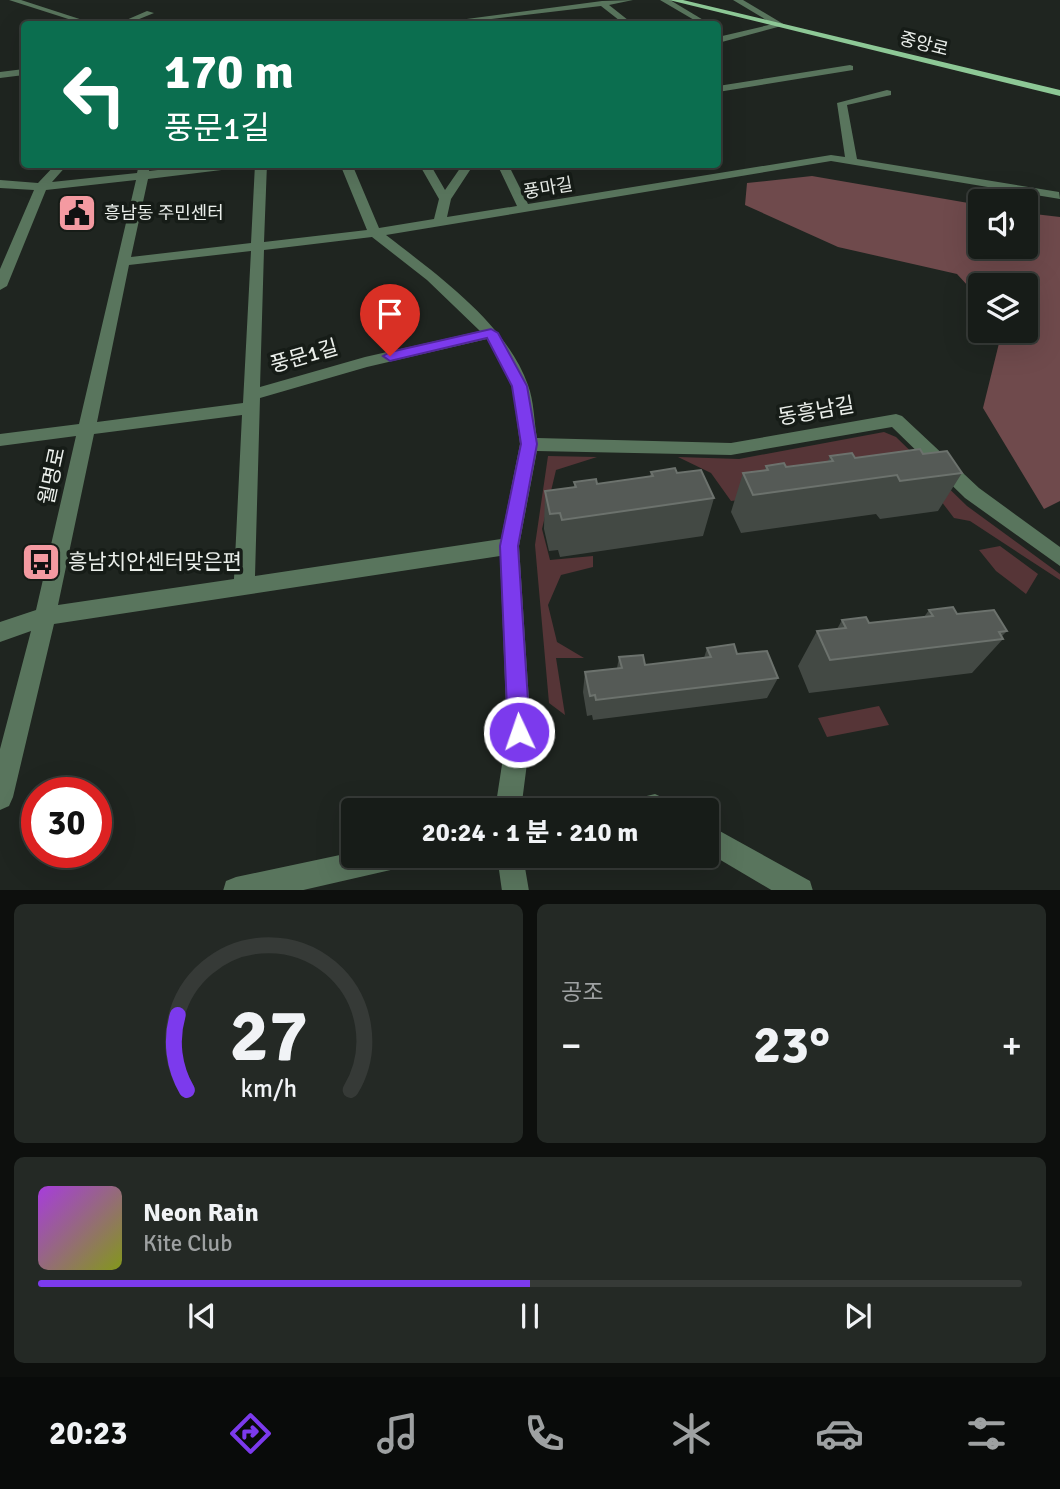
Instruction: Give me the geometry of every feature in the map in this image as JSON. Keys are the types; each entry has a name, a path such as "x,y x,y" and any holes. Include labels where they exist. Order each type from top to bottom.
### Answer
{"main road":[{"name":"중앙로","path":"673,0 1060,93"}],"street":[{"path":"523,0 543,21"},
{"path":"459,21 625,0"},
{"path":"664,0 701,21"},
{"name":"중앙로","path":"741,2 781,25"},
{"path":"13,3 81,21"},
{"path":"602,3 625,21"},
{"path":"129,21 150,13"},
{"path":"722,40 781,25"},
{"path":"721,89 850,68"},
{"path":"0,75 21,72"},
{"path":"852,162 842,103 887,93"},
{"name":"풍마길","path":"124,262 374,233 525,210 780,164 831,158 1059,196"},
{"path":"1,282 41,187 59,168"},
{"path":"0,184 41,187 143,170 177,168"},
{"path":"244,585 261,168"},
{"path":"348,168 374,233 432,278 491,333 520,386 529,444 509,546 519,732 510,798"},
{"path":"426,168 445,199"},
{"path":"440,222 445,199 466,168"},
{"path":"504,168 525,210"},
{"name":"월명로","path":"0,797 45,616 143,170"},
{"name":"풍문1길","path":"0,440 251,402 365,362 491,333"},
{"name":"동흥남길","path":"529,444 732,449 896,420 972,493 1060,558"},
{"path":"0,632 45,616 509,546"},
{"path":"719,844 798,890"},
{"path":"241,890 341,868"},
{"path":"512,868 516,890"}],"shaded area":[{"path":"812,176 968,203 968,259 1038,259 1038,214 1060,217 1060,501 1044,509 983,408 999,343 1038,343 1038,273 968,273 968,286 957,274 838,247 745,205 747,183"},
{"path":"884,432 896,437 967,506 1060,574 1060,580 970,521 954,518 922,476 731,501 711,473 678,457 739,459"},
{"path":"548,456 597,457 556,470 542,529 550,560 593,556 593,567 561,575 548,605 557,642 584,658 556,658 565,715 549,703 535,545"},
{"path":"1000,546 1038,574 1026,594 996,571 979,550"},
{"path":"879,706 889,725 827,737 818,718"}],"building":[{"path":"920,449 923,454 947,451 962,473 900,481 897,475 753,495 743,473 768,470 766,466 784,463 786,467 833,461 830,456 852,453 855,458"},
{"path":"675,468 677,473 701,470 714,498 562,520 560,513 550,514 545,491 576,487 574,482 596,479 597,484 653,476 651,472"},
{"path":"953,607 957,614 994,610 1007,631 999,632 1003,639 830,660 817,631 846,628 842,620 866,617 869,623 933,616 929,610"},
{"path":"734,644 737,654 767,651 778,678 596,700 595,695 590,696 585,672 622,668 619,657 643,655 645,665 711,657 707,648"}],"place":[{"name":"흥남동 주민센터","path":"77,213"},
{"name":"흥남치안센터맞은편","path":"41,562"}],"route":[{"path":"390,356 491,333 520,386 529,444 509,546 519,732"}]}
